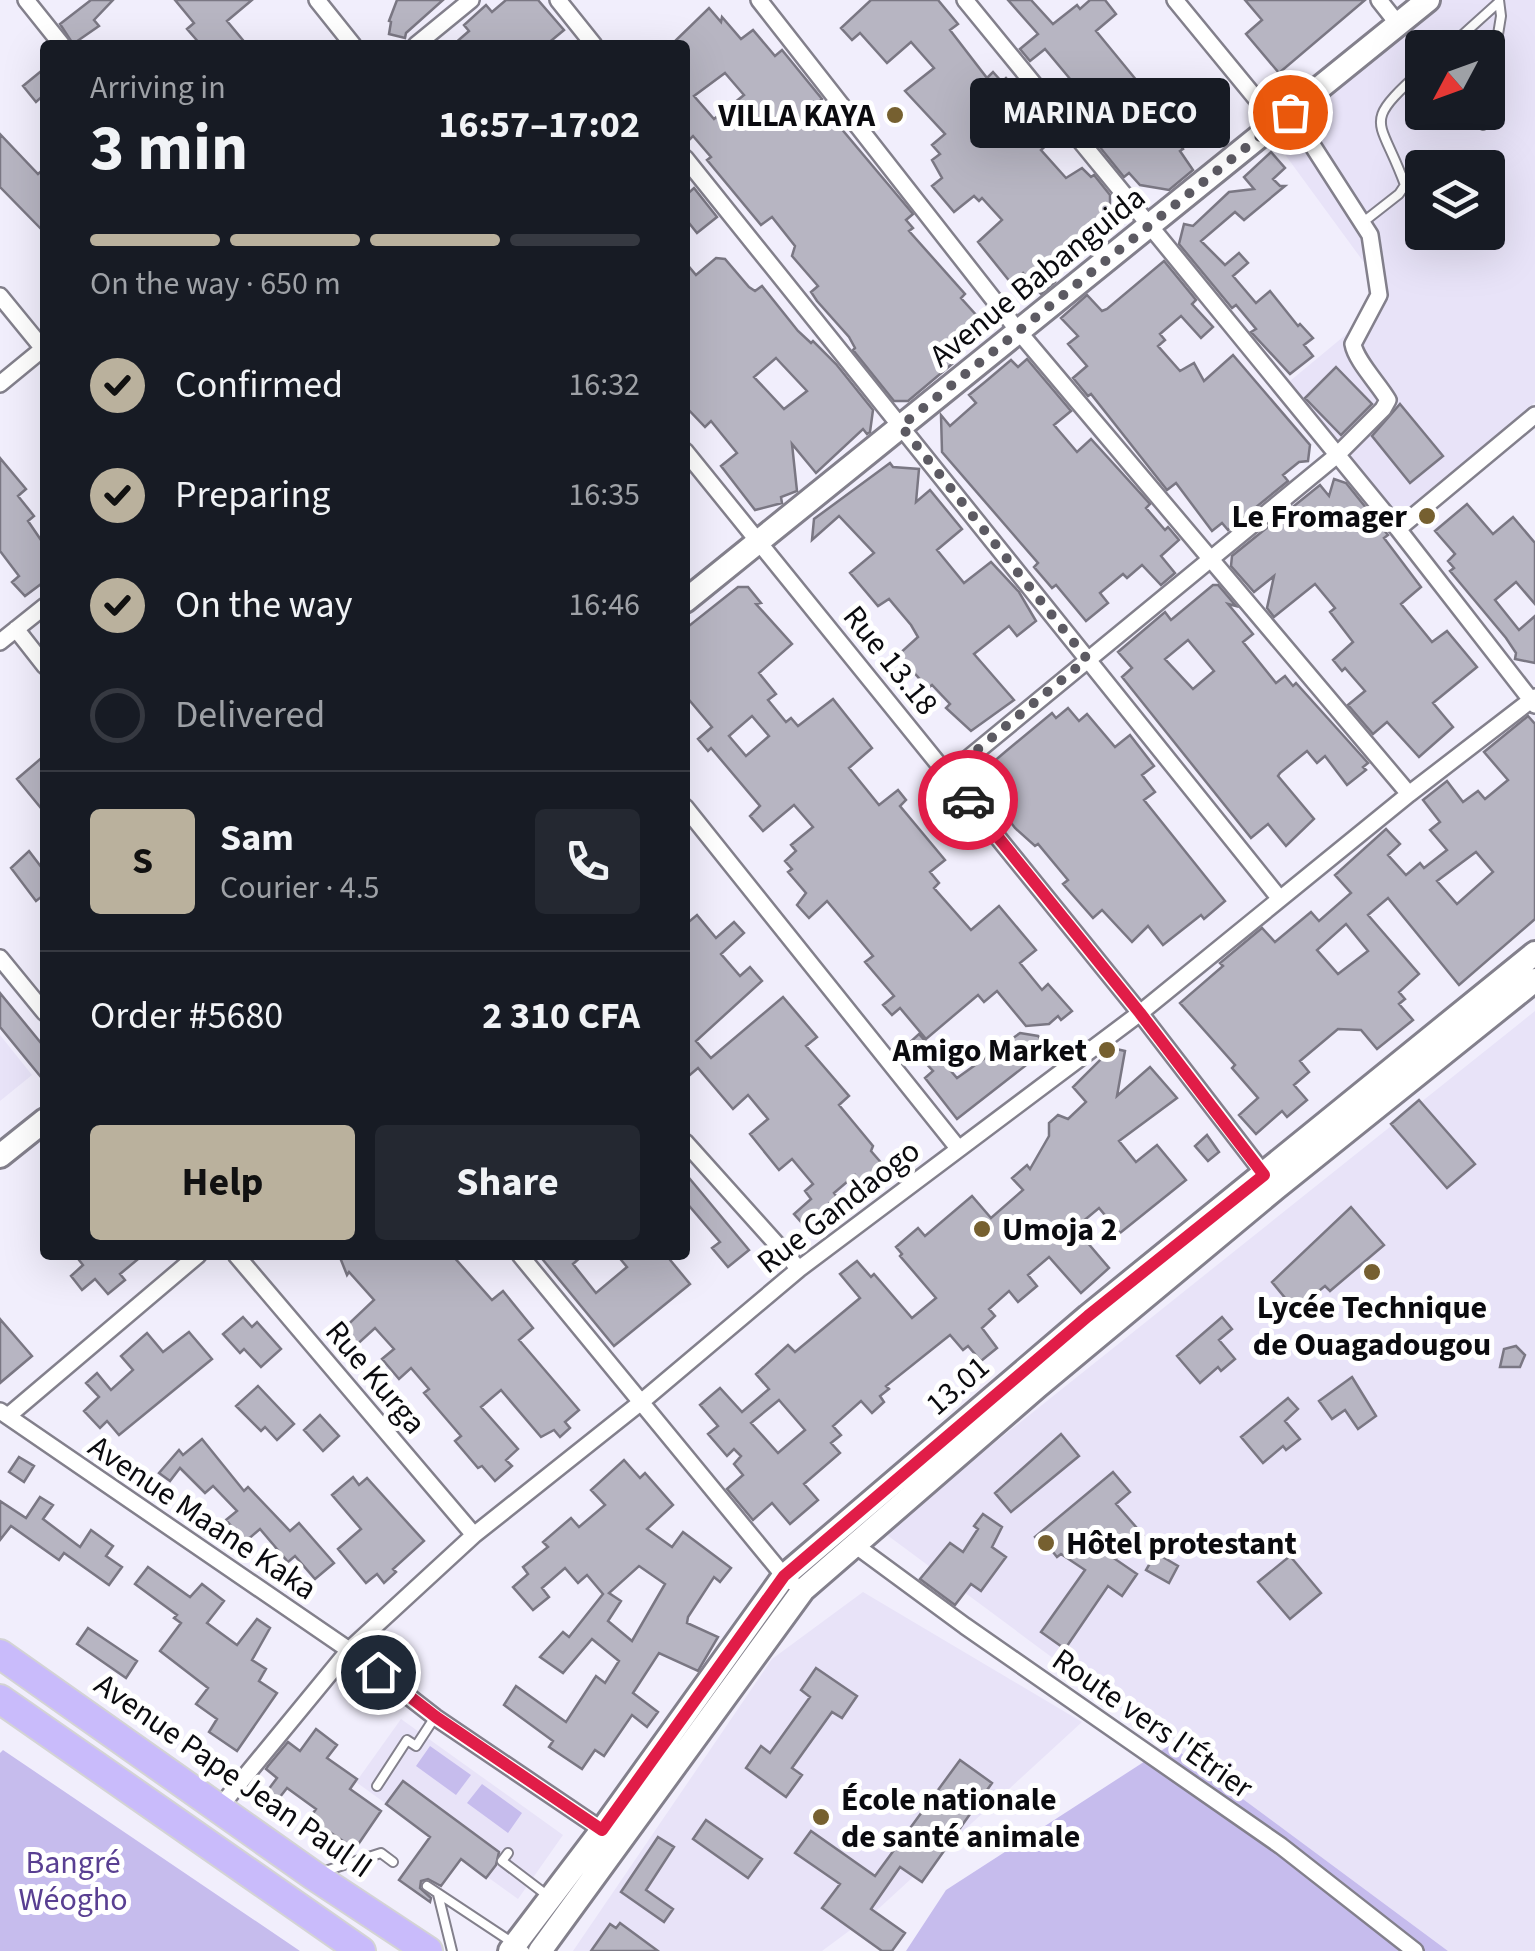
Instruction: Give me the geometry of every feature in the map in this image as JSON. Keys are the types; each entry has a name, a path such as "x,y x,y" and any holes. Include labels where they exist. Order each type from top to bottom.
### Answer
{"highway":[{"name":"Avenue Pape Jean Paul II","path":"0,1654 313,1875 428,1951"},
{"path":"0,1699 361,1951"}],"street":[{"path":"26,0 58,40"},
{"path":"317,0 349,40"},
{"path":"422,40 471,0"},
{"path":"558,0 590,40"},
{"path":"759,0 1019,332 1409,794"},
{"path":"965,0 1534,700"},
{"path":"948,774 1336,456 1388,400 1376,378 1354,354 1352,344 1379,295 1370,236 1283,117 1176,0"},
{"path":"1379,0 1398,24"},
{"name":"Avenue Babanguida","path":"690,597 1428,0"},
{"path":"690,164 1280,899"},
{"path":"0,296 40,344"},
{"path":"0,384 40,352"},
{"path":"1398,529 1535,414"},
{"name":"Rue 13.18","path":"690,457 1140,1013 1270,1181"},
{"path":"0,642 40,610"},
{"path":"16,629 40,660"},
{"name":"Rue Gandaogo","path":"218,1808 349,1650 474,1535 799,1269 1140,1013 1409,794 1534,700"},
{"path":"690,813 958,1148"},
{"name":"13.01","path":"794,1583 855,1544 1535,953"},
{"path":"0,958 40,1007"},
{"name":"13.01","path":"540,1951 610,1836 794,1583 1088,1316 1535,980"},
{"path":"0,1156 40,1124"},
{"path":"690,1148 799,1269"},
{"path":"4,1414 192,1260"},
{"name":"Rue Kurga","path":"240,1260 474,1535"},
{"path":"524,1260 794,1583"},
{"name":"Avenue Maane Kaka","path":"4,1414 349,1650 436,1717 610,1836"},
{"name":"Route vers l'Étrier","path":"855,1544 965,1626 1281,1846 1415,1951"},
{"name":"13.01","path":"518,1949 551,1899 610,1836"}],"lane":[{"path":"1468,30 1499,1"},
{"path":"1498,30 1499,1"},
{"path":"1362,223 1405,185 1382,137 1380,114 1405,86"},
{"path":"377,1786 408,1740 416,1746 436,1717"},
{"path":"313,1875 381,1853 394,1862"},
{"path":"508,1853 502,1861 551,1899"},
{"path":"426,1886 518,1949"},
{"path":"438,1894 452,1951"}],"shaded area":[{"path":"1436,0 1535,0 1535,402 1399,518 1284,386 1390,298 1270,134"},
{"name":"Lycée Technique de Ouagadougou","path":"1535,1011 1535,1951 1448,1951 883,1532"},
{"path":"0,1035 32,1075 0,1101"},
{"name":"École nationale de santé animale","path":"863,1592 1082,1722 876,1911 822,1951 573,1951 772,1659"},
{"path":"401,1719 563,1835 518,1899 356,1782"}],"green space":[{"path":"1170,1745 1448,1951 906,1951 946,1890"},
{"path":"430,1746 471,1775 456,1795 416,1766"},
{"name":"Bangré Wéogho","path":"3,1750 300,1951 0,1951"},
{"path":"482,1784 522,1813 508,1833 467,1803"}],"building":[{"path":"91,0 113,0 94,20 99,26 79,40 70,40 60,24"},
{"path":"175,0 252,0 227,21 243,40 197,40 187,29 194,23"},
{"path":"397,0 443,0 405,38 389,34"},
{"path":"506,0 538,0 564,30 552,40 459,40 469,31 464,25 486,5 492,12"},
{"path":"871,0 938,0 958,24 950,30 987,78 993,72 1002,82 1006,78 1017,90 1021,87 1043,113 1040,115 1058,135 1041,150 1066,178 1082,168 1091,177 1094,175 1110,195 1110,208 1120,219 1049,276 1055,282 1041,294 1023,273 1011,283 978,242 1002,220 982,198 979,201 974,196 954,212 932,186 942,178 932,160 940,154 932,145 945,134 905,91 934,68 911,42 887,63 860,33 852,40 841,28"},
{"path":"1008,0 1031,0 1053,24 1077,5 1080,9 1090,0 1105,0 1116,14 1096,31 1156,104 1150,109 1183,149 1180,151 1193,170 1169,190 1140,185 1129,173 1124,177 1078,120 1085,110 1064,86 1071,80 1045,49 1030,61 1020,49 1038,34"},
{"path":"1245,0 1365,0 1279,73 1246,34 1262,20"},
{"path":"709,8 741,39 753,30 775,56 782,50 822,99 819,102 913,214 906,220 913,228 909,231 965,294 961,298 978,317 995,320 908,401 894,401 811,292 818,286 792,256 795,246 772,217 761,225 707,160 711,157 693,136 690,139 690,40 676,40","holes":["725,73 744,95 714,119 694,96"]},
{"path":"40,72 40,98 36,102 23,86"},
{"path":"0,134 40,172 40,228 0,187"},
{"path":"1271,152 1285,168 1273,179 1285,186 1244,220 1235,212 1201,241 1225,265 1239,253 1248,263 1233,276 1256,303 1270,291 1313,338 1304,345 1313,356 1290,374 1251,332 1256,329 1236,305 1232,308 1179,244 1184,224 1193,226 1229,192 1254,189 1244,177"},
{"path":"694,188 717,217 697,233 690,224 690,192"},
{"path":"716,258 725,259 749,287 755,291 762,286 798,331 836,364 873,410 870,432 867,434 863,429 816,473 792,444 797,491 781,497 782,503 755,510 721,466 737,453 711,421 705,427 690,411 690,268 696,275","holes":["776,358 807,391 784,409 754,377"]},
{"path":"1164,261 1196,300 1192,304 1213,327 1201,338 1181,316 1160,334 1165,340 1158,346 1180,371 1194,363 1204,381 1233,355 1310,445 1308,461 1299,462 1283,475 1288,481 1228,530 1222,523 1212,531 1176,483 1167,490 1091,394 1088,396 1073,378 1087,366 1068,344 1078,336 1061,318 1087,295 1102,311 1107,309"},
{"path":"1027,359 1071,411 1054,425 1077,452 1091,439 1150,504 1146,508 1165,530 1168,527 1179,540 1161,556 1175,573 1161,585 1142,565 1127,578 1123,574 1100,593 1108,603 1086,621 1056,585 1052,588 1034,567 1038,563 942,452 941,415 950,426 976,403 969,395 1011,360 1018,367"},
{"path":"1336,367 1372,404 1341,435 1305,398"},
{"path":"1400,404 1443,456 1410,483 1372,436"},
{"path":"0,458 26,489 18,496 34,516 28,521 40,539 40,585 25,596 12,582 19,576 0,551"},
{"path":"890,463 893,467 919,469 916,502 930,490 962,529 937,550 964,583 991,562 1019,592 1036,621 1017,636 1009,626 974,654 1014,700 971,731 946,708 950,704 932,685 928,688 898,655 918,637 911,625 889,599 878,606 850,573 874,553 839,516 812,540 814,519"},
{"path":"1334,479 1346,483 1388,535 1384,538 1421,587 1401,604 1432,642 1447,631 1477,667 1433,703 1453,727 1419,757 1387,722 1373,734 1348,705 1365,691 1333,660 1353,642 1330,612 1335,608 1315,584 1274,617 1267,608 1274,576 1254,592 1231,566 1232,556 1320,485 1329,496"},
{"path":"1467,504 1493,534 1513,517 1535,543 1535,604 1516,582 1495,600 1519,630 1535,616 1535,663 1515,659 1516,653 1506,638 1450,571 1454,568 1448,561 1455,554 1435,531"},
{"path":"1218,585 1253,634 1243,642 1276,683 1285,676 1293,686 1296,683 1368,763 1363,767 1366,770 1347,785 1325,756 1317,763 1307,751 1280,773 1278,776 1314,819 1286,846 1268,824 1251,838 1122,677 1132,668 1118,652 1165,612 1171,620","holes":["1188,640 1214,671 1193,689 1165,659"]},
{"path":"738,587 748,587 761,603 756,604 792,644 759,673 776,694 768,700 786,722 791,718 798,726 833,699 872,748 849,768 879,805 898,790 906,800 900,806 945,860 930,872 939,883 934,888 971,930 999,906 1036,950 1020,963 1042,990 1048,984 1072,1011 1049,1024 1026,1026 997,991 984,1002 978,995 926,1039 900,1008 892,1015 883,1005 894,996 865,962 873,956 827,901 809,918 797,905 806,893 788,872 792,869 785,861 796,851 791,845 813,827 794,805 763,831 750,816 760,806 711,748 708,751 698,739 712,727 690,701 690,625","holes":["752,716 769,736 746,756 729,736"]},
{"path":"1068,708 1079,721 1087,714 1115,747 1130,735 1154,766 1142,775 1155,792 1144,800 1225,901 1163,945 1148,926 1132,942 1102,910 1093,918 1063,884 1068,880 1038,844 1035,846 1015,828 980,782 978,775 1005,752 1052,713 1056,718"},
{"path":"1528,716 1535,724 1535,919 1459,985 1388,898 1368,915 1419,974 1399,992 1405,999 1399,1004 1413,1020 1377,1049 1361,1030 1338,1029 1300,1061 1309,1072 1294,1085 1307,1100 1287,1117 1282,1111 1256,1134 1239,1115 1258,1098 1232,1068 1235,1065 1180,1003 1262,928 1275,942 1311,912 1319,921 1351,893 1335,875 1386,829 1400,844 1388,855 1406,875 1420,863 1424,868 1447,850 1430,830 1440,822 1423,800 1447,781 1463,802 1478,791 1485,799 1508,780 1484,752","holes":["1476,852 1493,872 1457,904 1437,881","1346,924 1368,951 1338,974 1317,950"]},
{"path":"40,759 40,807 17,779"},
{"path":"29,851 40,865 40,898 36,901 11,868"},
{"path":"697,915 716,938 734,922 744,933 721,954 740,976 750,967 762,981 696,1041 711,1058 783,997 817,1037 806,1046 849,1096 839,1105 873,1146 871,1151 884,1166 862,1184 855,1175 834,1193 837,1197 816,1215 822,1222 810,1232 794,1214 811,1199 805,1191 813,1184 792,1159 779,1170 750,1134 768,1119 748,1095 733,1109 698,1068 690,1075 690,921"},
{"path":"0,993 40,1042 40,1076 0,1027"},
{"path":"1020,1033 1038,1036 1048,1048 957,1119 925,1078 933,1071 908,1044 919,1034 957,1078"},
{"path":"1112,1048 1125,1051 1117,1096 1150,1067 1177,1098 1119,1141 1136,1162 1157,1145 1186,1180 1120,1233 1099,1208 1075,1228 1109,1268 1081,1293 1049,1257 1028,1275 1037,1286 1018,1302 1009,1291 989,1309 995,1316 982,1328 997,1348 981,1361 968,1346 963,1350 950,1335 886,1386 889,1389 880,1396 884,1402 872,1413 861,1401 833,1426 841,1435 831,1443 840,1453 804,1484 818,1500 790,1524 772,1503 753,1520 727,1489 743,1475 734,1464 741,1456 734,1449 727,1456 708,1434 718,1426 700,1405 720,1388 742,1412 769,1389 756,1374 788,1345 795,1352 860,1298 840,1274 857,1261 871,1277 874,1274 912,1318 936,1298 896,1247 918,1228 925,1236 972,1196 991,1218 1023,1190 1012,1178 1027,1165 1030,1169 1049,1136 1049,1123 1058,1115 1068,1119 1086,1102 1073,1087","holes":["779,1400 805,1430 778,1453 751,1423"]},
{"path":"1419,1100 1475,1164 1447,1188 1391,1124"},
{"path":"1207,1135 1219,1152 1208,1161 1195,1146"},
{"path":"690,1179 749,1250 728,1267 712,1248 720,1242 690,1207"},
{"path":"1351,1207 1384,1245 1330,1291 1325,1286 1295,1310 1272,1282"},
{"path":"79,1260 137,1260 120,1274 125,1280 108,1294 95,1279 82,1290 71,1276 83,1265"},
{"path":"341,1260 456,1260 492,1300 503,1291 533,1328 519,1340 579,1410 565,1422 570,1428 560,1437 554,1430 541,1437 501,1390 481,1407 518,1449 506,1460 512,1466 495,1481 455,1441 461,1436 424,1393 429,1389 411,1368 399,1379 382,1359 394,1349 375,1328 352,1349 338,1334 374,1300 349,1272 347,1275"},
{"path":"543,1260 577,1260 573,1264 596,1293 627,1267 621,1260 670,1260 690,1284 614,1346"},
{"path":"243,1317 252,1327 257,1322 281,1349 261,1367 244,1349 240,1353 223,1334"},
{"path":"1222,1317 1232,1329 1219,1340 1235,1359 1221,1371 1218,1367 1200,1383 1177,1356"},
{"path":"0,1319 32,1356 0,1383"},
{"path":"189,1332 212,1359 119,1435 107,1421 100,1428 84,1411 99,1397 86,1383 97,1373 111,1390 133,1370 121,1356 147,1333 163,1352"},
{"path":"1516,1346 1525,1355 1520,1367 1500,1367 1504,1349"},
{"path":"1352,1377 1376,1416 1358,1429 1345,1410 1332,1419 1319,1401"},
{"path":"258,1386 294,1424 277,1440 265,1427 261,1431 236,1406"},
{"path":"1288,1398 1298,1409 1285,1421 1300,1439 1286,1450 1283,1446 1263,1463 1241,1437"},
{"path":"320,1415 339,1436 323,1451 304,1430"},
{"path":"1061,1434 1079,1456 1011,1512 995,1493"},
{"path":"202,1439 244,1491 248,1487 290,1531 299,1523 334,1563 315,1579 295,1556 288,1562 260,1529 245,1542 226,1520 237,1511 213,1486 205,1493 180,1468 170,1481 159,1473 179,1450 183,1455"},
{"path":"19,1457 34,1466 24,1482 9,1472"},
{"path":"624,1460 640,1478 645,1473 673,1505 647,1529 672,1547 683,1532 731,1568 720,1582 714,1577 688,1617 687,1623 718,1637 698,1671 659,1653 633,1693 658,1712 647,1727 632,1715 604,1756 595,1750 582,1769 549,1747 553,1741 504,1705 516,1686 566,1722 596,1676 605,1683 619,1661 592,1639 563,1673 540,1657 563,1632 569,1637 603,1594 587,1575 578,1583 565,1568 542,1588 549,1597 533,1610 513,1587 528,1574 523,1567 548,1547 543,1542 571,1518 579,1527 605,1505 591,1490","holes":["639,1566 665,1584 632,1641 608,1621 621,1601 609,1593"]},
{"path":"1113,1472 1130,1492 1116,1504 1143,1535 1115,1559 1137,1574 1122,1596 1108,1586 1065,1649 1041,1632 1085,1570 1061,1554 1057,1557 1049,1547 1046,1550 1035,1537"},
{"path":"353,1477 359,1485 367,1478 424,1541 393,1569 396,1572 384,1583 377,1574 366,1583 338,1549 361,1529 332,1495"},
{"path":"40,1497 53,1505 43,1519 80,1547 91,1530 113,1546 106,1556 122,1567 109,1585 64,1553 59,1560 11,1526 0,1540 0,1501 26,1518"},
{"path":"983,1514 1002,1527 992,1547 1006,1557 981,1591 971,1584 955,1605 920,1579 950,1543 963,1552"},
{"path":"1156,1553 1178,1566 1169,1583 1146,1570"},
{"path":"1290,1556 1321,1593 1290,1619 1258,1582"},
{"path":"148,1567 190,1597 202,1584 224,1601 207,1623 237,1645 257,1619 270,1628 252,1660 266,1669 259,1681 277,1693 237,1751 209,1732 217,1719 196,1704 208,1688 160,1651 181,1623 174,1618 177,1615 135,1584"},
{"path":"88,1628 137,1661 126,1678 77,1644"},
{"path":"816,1668 857,1696 842,1718 832,1712 792,1768 802,1775 786,1797 746,1768 761,1746 770,1753 810,1697 801,1690"},
{"path":"316,1729 337,1745 327,1758 357,1779 350,1789 381,1811 355,1849 322,1827 318,1832 306,1823 316,1809 287,1788 276,1802 265,1794 277,1778 266,1769 268,1766 288,1742 300,1751"},
{"path":"960,1760 992,1783 922,1882 900,1867 871,1909 905,1933 892,1951 882,1951 822,1908 840,1884 795,1853 811,1831 875,1876"},
{"path":"403,1781 499,1852 496,1865 486,1878 461,1859 441,1886 428,1879 421,1881 420,1888 431,1898 430,1902 399,1880 430,1837 386,1804"},
{"path":"706,1820 762,1859 748,1878 693,1839"},
{"path":"658,1837 674,1847 646,1890 673,1909 664,1922 621,1892"},
{"path":"620,1923 658,1951 591,1951 610,1924 616,1928"}],"way so far":[{"path":"968,800 948,774 1087,659 901,426 1290,112"}],"place":[{"name":"MARINA DECO","path":"1290,112"},
{"name":"VILLA KAYA","path":"895,115"},
{"name":"Le Fromager","path":"1427,516"},
{"name":"Amigo Market","path":"1107,1050"},
{"name":"Umoja 2","path":"982,1229"},
{"name":"Lycée Technique de Ouagadougou","path":"1372,1272"},
{"name":"Hôtel protestant","path":"1046,1543"},
{"name":"École nationale de santé animale","path":"821,1817"}],"route":[{"path":"378,1672 436,1717 602,1830 784,1576 1088,1316 1264,1175 1140,1013 968,800"}]}
